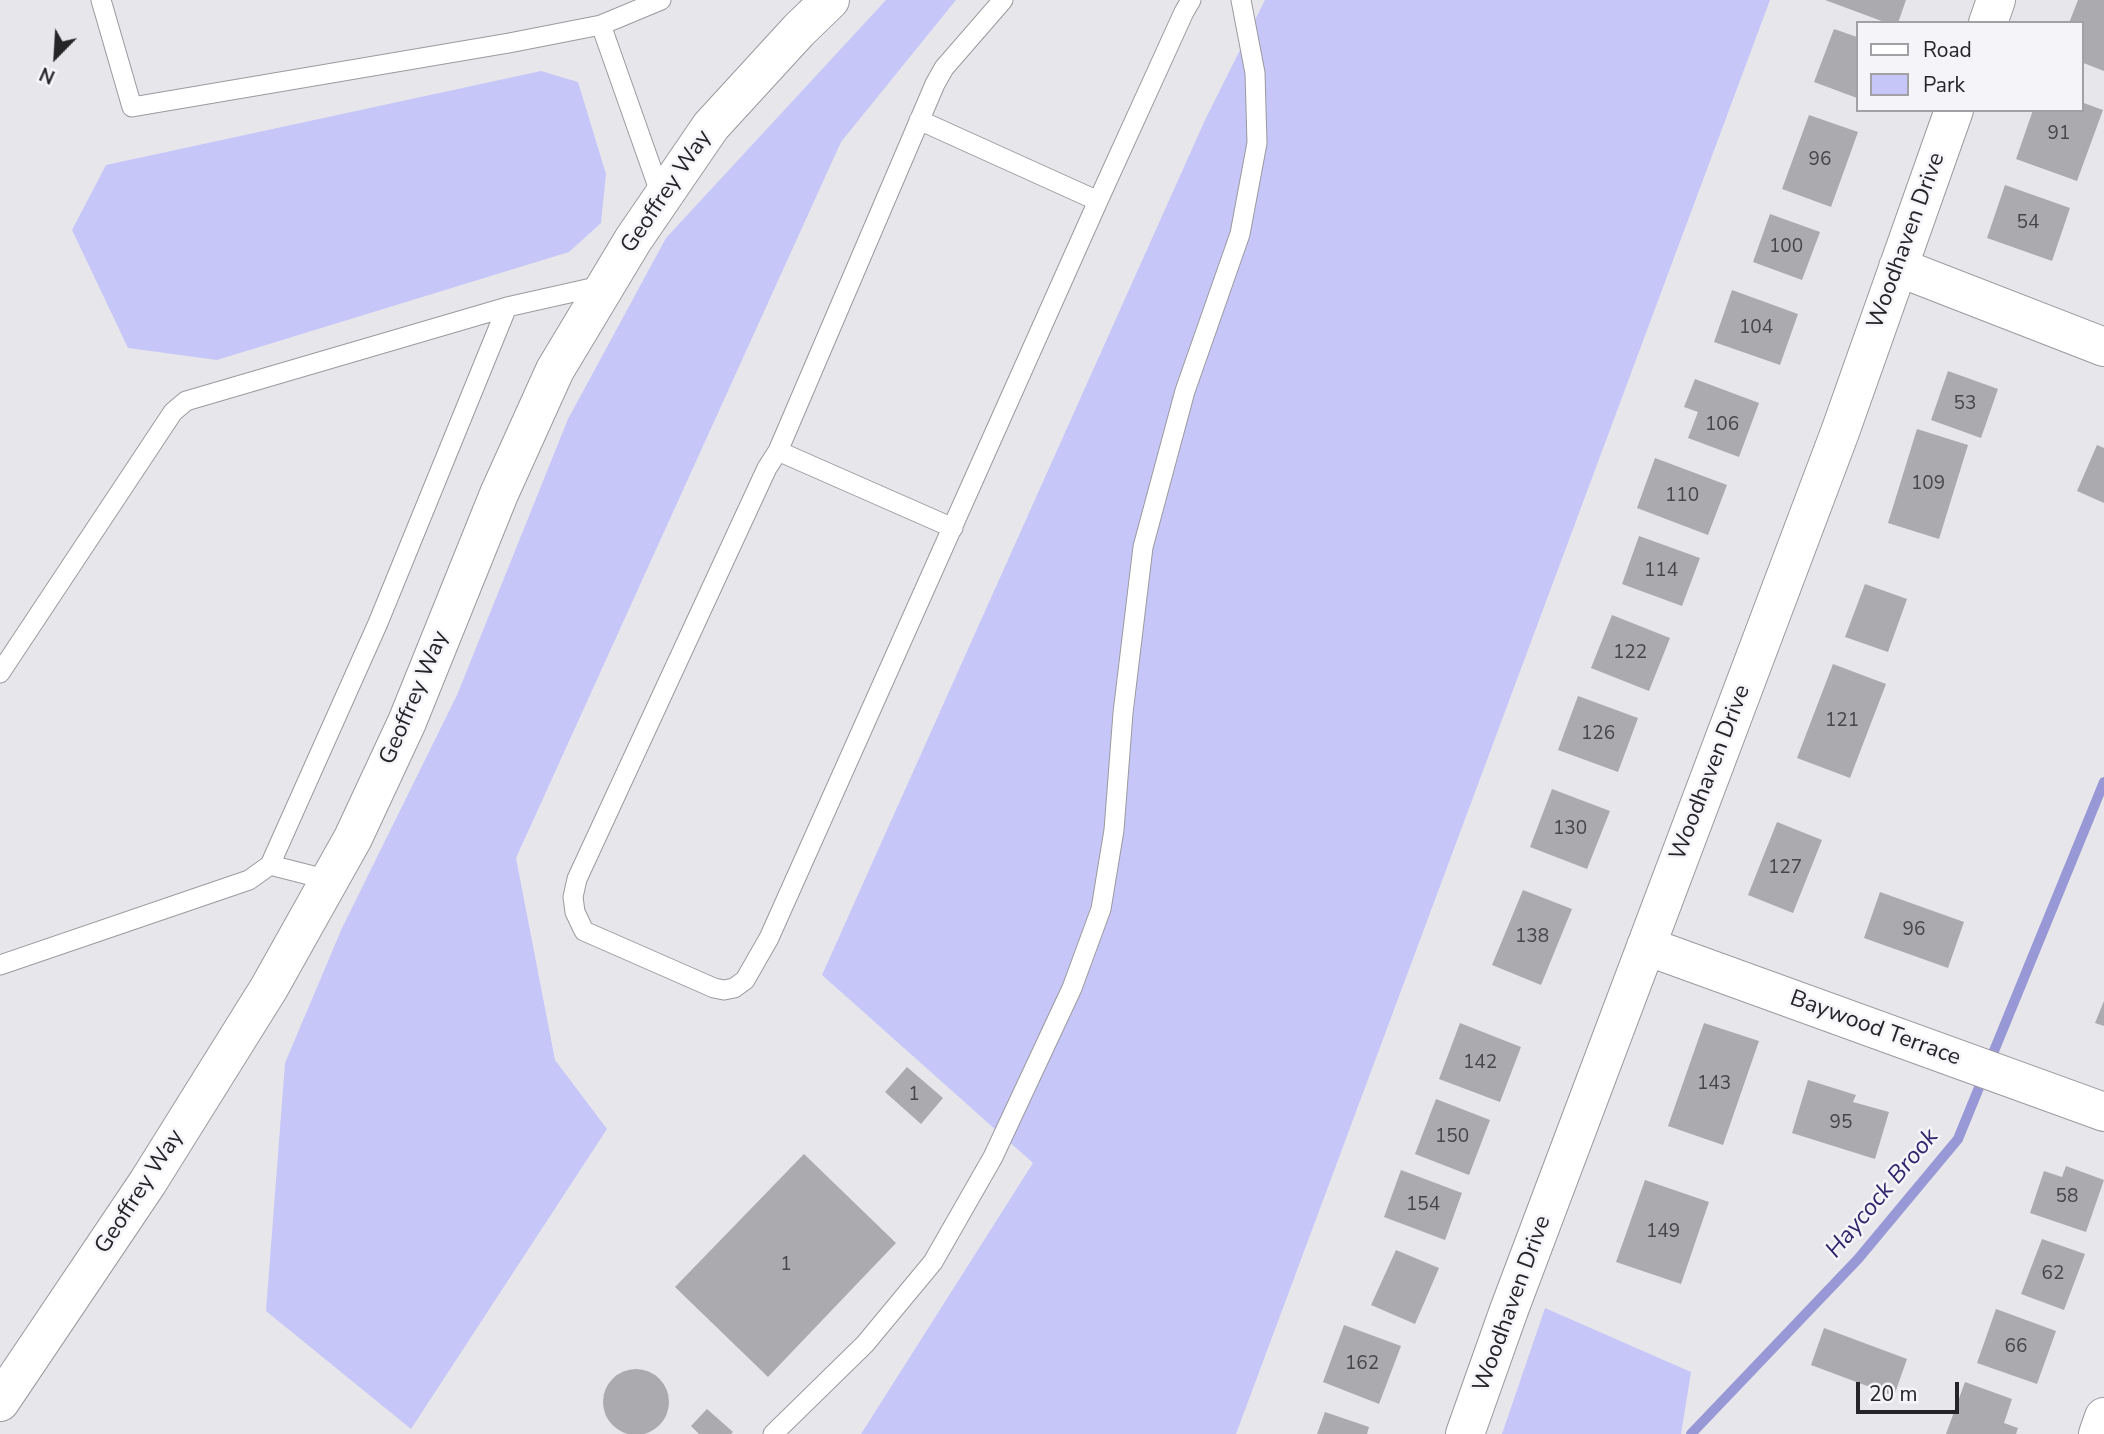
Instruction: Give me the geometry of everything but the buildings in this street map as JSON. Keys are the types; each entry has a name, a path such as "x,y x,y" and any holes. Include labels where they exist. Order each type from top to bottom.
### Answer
{"street":[{"name":"Geoffrey Way","path":"5,1384 148,1182 269,988 353,838 407,722 499,494 555,370 606,285 711,126 830,0"},
{"path":"1989,21 1996,0"},
{"name":"Woodhaven Drive","path":"1465,1434 1509,1310 1840,432 1953,112"},
{"path":"1898,267 2104,347"},
{"name":"Baywood Terrace","path":"1646,946 2104,1112"},
{"path":"2098,1434 2104,1417"}],"lane":[{"path":"101,0 132,107 601,25 661,0"},
{"path":"1003,0 944,68 935,84 778,451 767,468 577,879 573,897 575,912 584,931 714,989 734,988 745,980 769,938 1098,201 1191,0"},
{"path":"773,1434 865,1344 933,1262 993,1157 1072,988 1101,909 1114,830 1123,713 1143,547 1185,391 1240,234 1257,143 1255,73 1241,0"},
{"path":"601,25 662,198"},
{"path":"919,120 1098,201"},
{"path":"0,673 173,412 186,401 507,307 606,285"},
{"path":"0,965 249,880 270,865 373,636 507,307"},
{"path":"778,451 953,527"},
{"path":"270,865 329,880"}],"green space":[{"path":"886,0 956,0 841,142 516,858 555,1060 607,1129 411,1429 266,1311 285,1063 342,928 457,695 568,419 666,238"},
{"path":"1265,0 1770,0 1236,1434 861,1434 1033,1163 822,975 1205,120"},
{"path":"541,71 578,82 606,174 601,223 569,252 217,360 128,348 72,230 106,165"},
{"path":"1545,1308 1691,1372 1681,1434 1502,1434"}],"waterway":[{"name":"Haycock Brook","path":"1691,1434 1858,1259 1958,1139 2104,782"}]}
